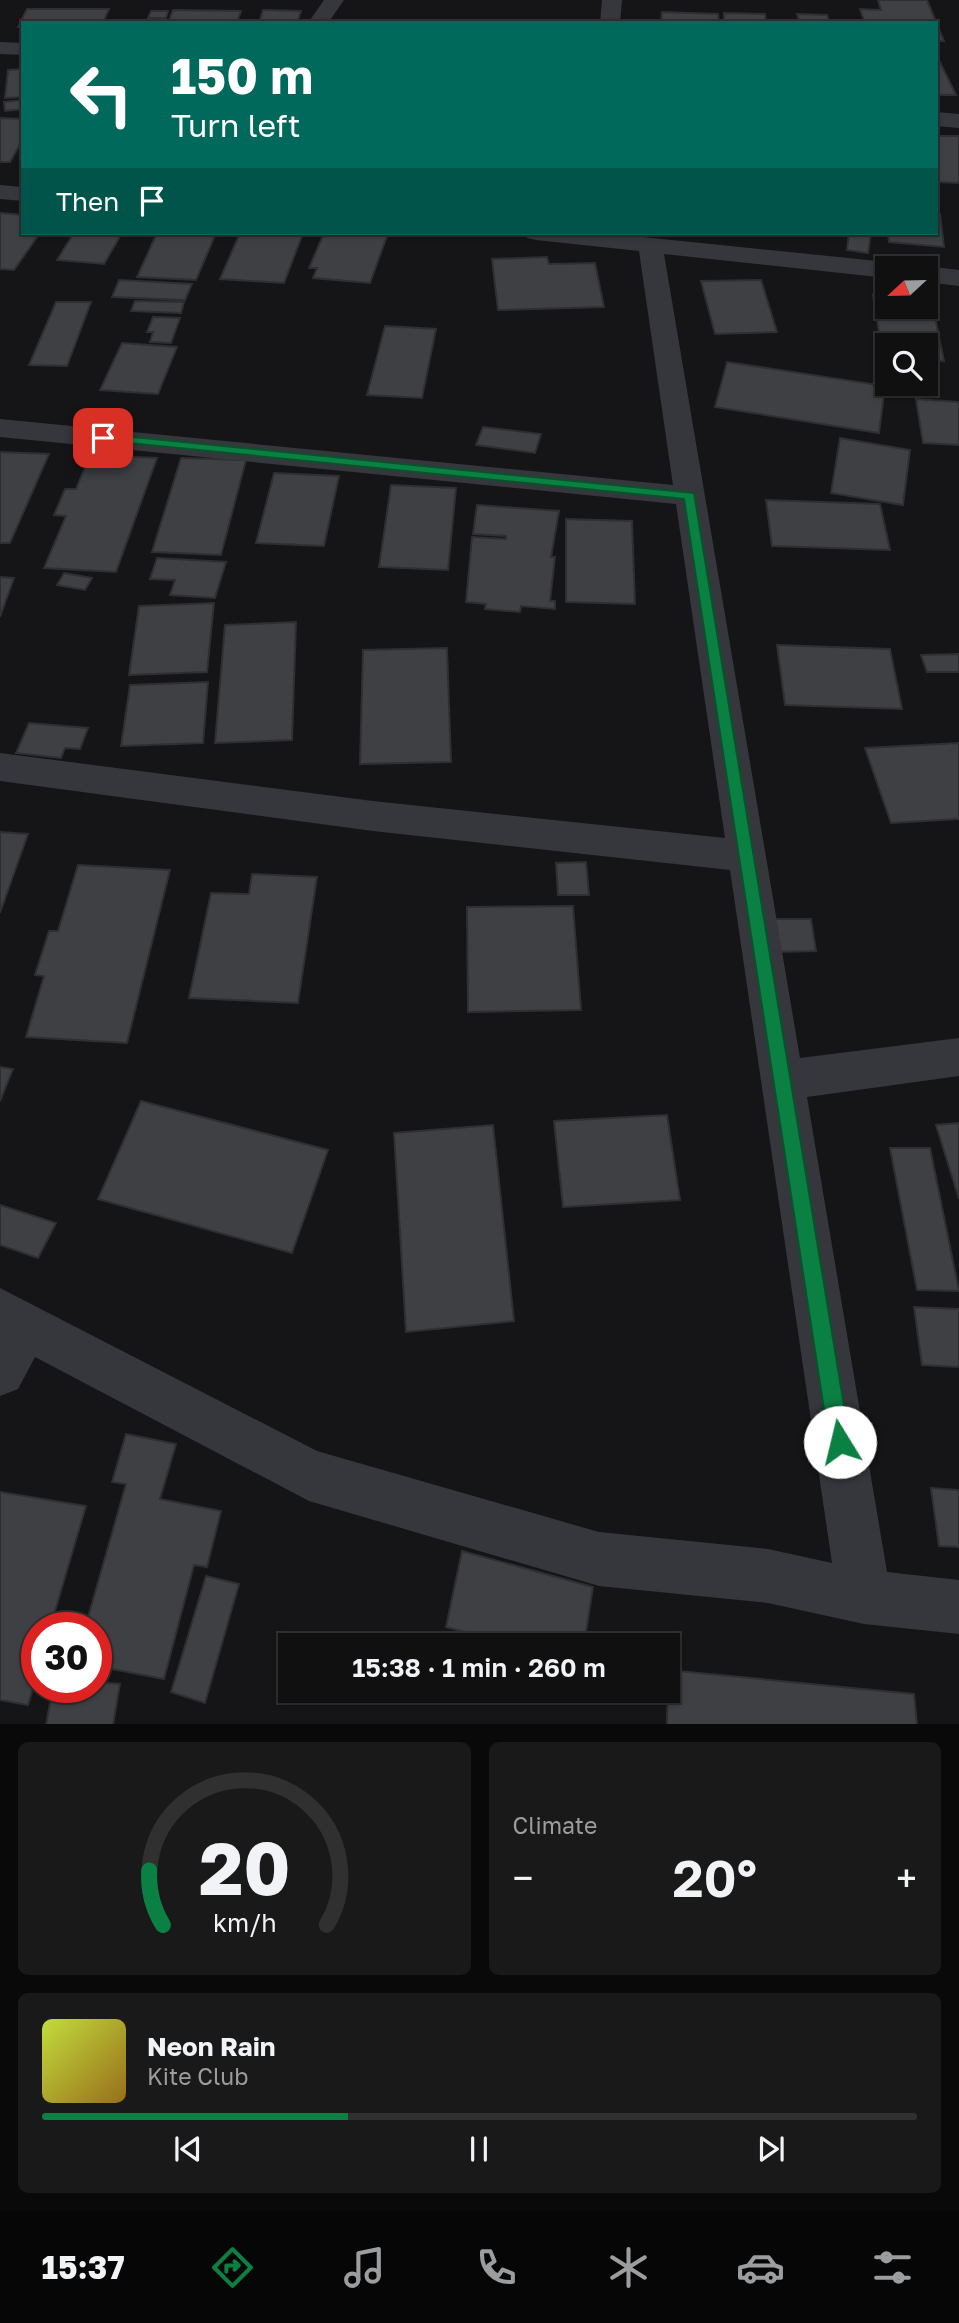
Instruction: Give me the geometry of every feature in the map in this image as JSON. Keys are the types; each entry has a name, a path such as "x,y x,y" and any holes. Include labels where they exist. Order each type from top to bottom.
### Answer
{"street":[{"path":"319,21 334,0"},
{"path":"610,21 612,0"},
{"path":"0,48 21,49"},
{"path":"938,119 959,121"},
{"path":"0,192 21,194"},
{"path":"557,235 875,269"},
{"path":"650,244 864,1597"},
{"path":"938,275 959,278"},
{"path":"0,428 690,496"},
{"path":"0,767 373,816 747,856"},
{"path":"782,1080 959,1056"},
{"path":"0,1371 13,1319 309,1475 599,1559 768,1576 864,1597 959,1607"}],"building":[{"path":"878,0 927,0 936,21 864,21 860,9 881,10"},
{"path":"27,9 109,9 104,21 21,21"},
{"path":"173,10 241,11 238,21 169,21"},
{"path":"263,10 301,11 298,21 260,21"},
{"path":"151,11 168,11 166,18 148,18"},
{"path":"662,12 718,14 719,21 661,21"},
{"path":"724,13 765,14 766,21 724,21"},
{"path":"797,14 827,15 829,21 799,21"},
{"path":"938,27 944,41 938,41"},
{"path":"938,58 956,95 938,95"},
{"path":"21,69 21,97 5,98 8,70"},
{"path":"21,100 21,109 5,111 4,102"},
{"path":"0,118 21,119 21,143 10,162 0,162"},
{"path":"938,136 959,136 959,183 939,182"},
{"path":"0,213 21,215 21,235 39,235 14,270 0,269"},
{"path":"940,214 944,247 889,242 888,235 938,235"},
{"path":"73,235 121,235 104,264 57,260"},
{"path":"156,235 215,235 196,280 137,277"},
{"path":"239,235 302,235 284,283 220,279"},
{"path":"323,235 387,236 370,283 313,278 317,268 309,268"},
{"path":"849,235 871,235 868,253 847,250"},
{"path":"547,257 549,264 595,263 604,307 498,310 492,259"},
{"path":"119,280 192,284 185,300 112,297"},
{"path":"761,280 777,332 715,334 701,281"},
{"path":"135,301 184,302 181,313 131,311"},
{"path":"56,302 91,302 67,366 29,365"},
{"path":"153,317 180,318 171,343 150,342 153,332 147,332"},
{"path":"877,319 935,319 944,361 938,361 938,333 879,333"},
{"path":"385,326 436,329 422,398 367,395"},
{"path":"122,343 177,347 158,394 100,390"},
{"path":"727,362 875,384 875,396 884,396 879,433 715,407"},
{"path":"916,399 959,402 959,445 923,443"},
{"path":"483,427 541,434 535,453 476,445"},
{"path":"840,438 910,450 903,505 831,493"},
{"path":"0,452 49,454 10,543 0,543"},
{"path":"90,455 157,458 116,572 44,568 66,516 54,515 65,489 76,489"},
{"path":"181,458 246,460 221,555 152,552"},
{"path":"274,473 339,476 324,546 256,543"},
{"path":"391,485 456,488 448,570 379,567"},
{"path":"766,500 880,504 890,550 772,546"},
{"path":"477,505 559,511 551,557 555,557 550,601 555,601 555,609 521,606 520,612 485,609 486,604 466,602 472,537 506,539 506,536 473,534"},
{"path":"566,519 632,521 635,604 566,602"},
{"path":"157,558 226,562 215,598 170,595 175,580 150,579"},
{"path":"64,573 92,578 85,590 57,585"},
{"path":"0,577 14,578 0,617"},
{"path":"214,603 207,672 129,675 139,606"},
{"path":"296,622 292,740 215,743 225,625"},
{"path":"777,645 890,649 902,709 785,705"},
{"path":"447,648 451,762 360,764 363,650"},
{"path":"959,654 959,672 927,672 921,655"},
{"path":"208,682 203,743 121,746 130,685"},
{"path":"29,723 88,728 80,749 65,748 61,758 16,753"},
{"path":"959,743 959,819 891,823 865,748"},
{"path":"0,832 28,834 0,913"},
{"path":"586,862 589,895 558,895 556,863"},
{"path":"78,865 170,870 127,1043 26,1037 44,976 35,975 49,931 58,931"},
{"path":"252,874 317,877 298,1003 189,998 211,893 249,894"},
{"path":"573,906 581,1010 468,1012 467,907"},
{"path":"769,919 811,919 816,951 776,952"},
{"path":"0,1067 13,1069 0,1101"},
{"path":"141,1101 328,1150 292,1253 98,1199"},
{"path":"667,1115 680,1200 563,1207 554,1121"},
{"path":"959,1123 959,1199 936,1125"},
{"path":"493,1125 514,1321 406,1332 394,1133"},
{"path":"890,1148 930,1148 959,1291 917,1290"},
{"path":"0,1205 56,1223 38,1258 0,1245"},
{"path":"914,1307 959,1309 959,1367 922,1365"},
{"path":"126,1434 176,1444 160,1499 221,1511 207,1567 194,1565 164,1679 112,1669 112,1612 90,1612 126,1484 112,1482"},
{"path":"931,1488 959,1490 959,1547 939,1546"},
{"path":"0,1492 86,1506 55,1612 21,1612 21,1703 28,1705 0,1700"},
{"path":"462,1551 593,1587 586,1633 468,1633 446,1627"},
{"path":"206,1576 239,1584 205,1703 171,1692"},
{"path":"680,1671 914,1694 917,1724 667,1724 667,1703 680,1703"},
{"path":"112,1683 120,1684 113,1724 46,1724 50,1703 112,1703"}],"route":[{"path":"103,438 690,496 840,1442"}]}
